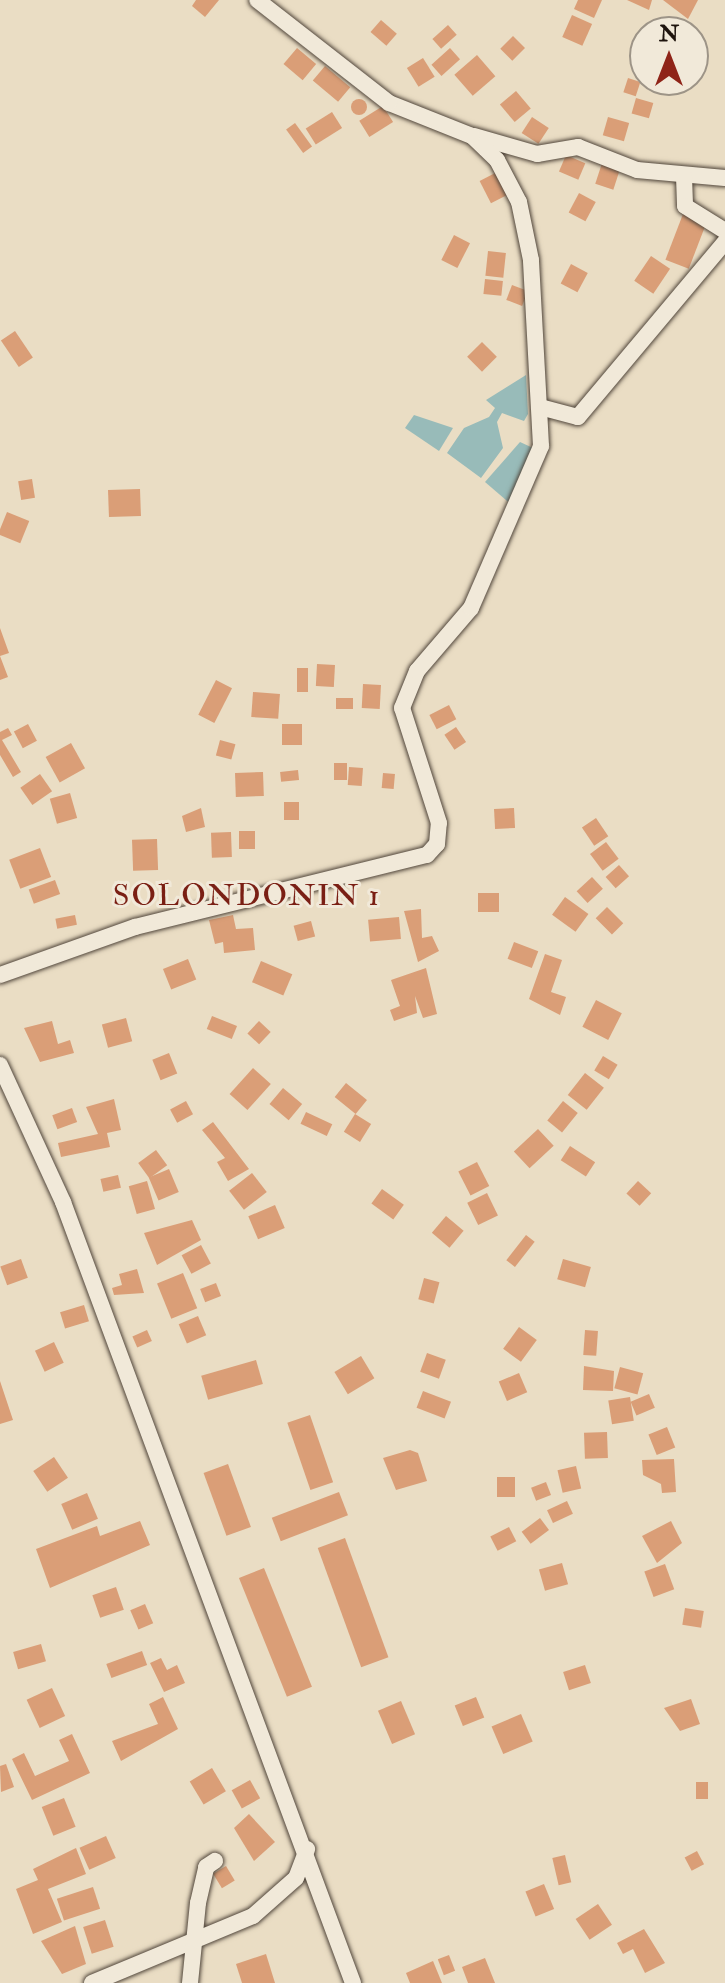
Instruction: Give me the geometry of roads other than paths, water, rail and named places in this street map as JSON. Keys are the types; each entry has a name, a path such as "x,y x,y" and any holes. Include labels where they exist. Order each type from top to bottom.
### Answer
{"street":[{"path":"257,0 389,103 472,136 537,154 578,147 637,170 725,178"},
{"path":"0,975 135,927 427,855 439,823 402,708 417,671 471,608 522,502 541,446 531,260 519,202 497,160 472,136"},
{"path":"684,176 685,206 725,231"},
{"path":"540,407 578,417 725,242"},
{"path":"0,1065 63,1202 307,1849 353,1983"},
{"path":"92,1983 195,1940 279,1898 307,1849"},
{"path":"190,1983 206,1867 215,1861"}],"water":[{"path":"526,375 528,414 524,421 502,413 497,422 503,448 481,478 447,453 464,428 489,417 495,408 486,400"},
{"path":"414,415 453,428 439,451 405,428"},
{"path":"520,442 533,448 513,506 485,482"}],"district":[{"name":"SOLONDONIN 1","path":"247,896"}]}
